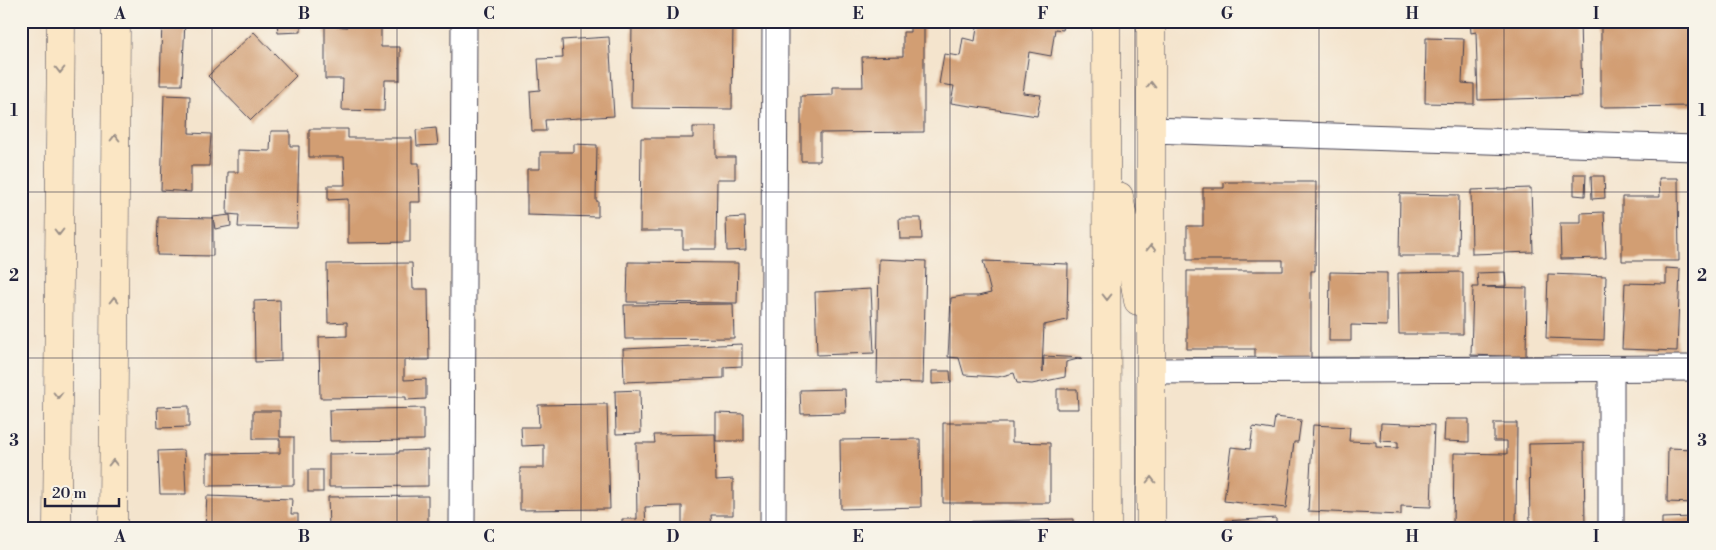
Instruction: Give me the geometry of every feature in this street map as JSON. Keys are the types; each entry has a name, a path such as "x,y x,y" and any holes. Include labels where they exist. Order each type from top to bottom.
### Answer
{"street":[{"path":"57,529 61,21"},
{"path":"113,529 116,21"},
{"path":"462,529 464,21"},
{"path":"773,529 775,21"},
{"path":"1106,21 1107,529"},
{"path":"1151,21 1151,529"},
{"path":"1106,128 1151,371"},
{"path":"1151,130 1695,148"},
{"path":"1611,368 1611,529"},
{"path":"1151,371 1695,368"}],"building":[{"path":"162,21 185,21 182,85 160,85"},
{"path":"277,21 301,21 301,32 278,33"},
{"path":"347,21 381,21 381,47 400,47 400,80 385,80 384,111 342,110 343,79 325,79 325,26 347,27"},
{"path":"632,21 733,21 732,109 631,108"},
{"path":"910,21 924,21 924,132 820,133 820,161 801,161 801,96 833,95 833,87 863,87 862,57 903,56 903,32 910,32"},
{"path":"978,21 1065,21 1063,30 1055,29 1051,56 1029,52 1023,93 1041,95 1037,116 951,103 954,86 939,84 944,54 960,56 963,38 975,41"},
{"path":"1470,21 1580,21 1582,97 1478,100 1476,32 1471,33"},
{"path":"1601,21 1695,21 1695,106 1601,107"},
{"path":"254,32 296,76 251,120 208,76"},
{"path":"609,37 614,116 545,120 546,131 532,131 530,91 540,90 538,59 563,58 562,40"},
{"path":"1426,38 1464,39 1462,83 1474,84 1474,104 1425,103"},
{"path":"164,95 190,96 189,133 211,134 209,166 191,166 191,192 161,190"},
{"path":"693,127 716,127 716,157 735,157 735,179 717,179 716,249 683,249 683,231 640,231 641,138 693,138"},
{"path":"436,128 438,145 417,146 416,130"},
{"path":"309,129 348,129 348,138 412,138 412,163 419,163 420,202 410,202 410,242 348,243 348,199 328,200 328,185 345,185 344,157 309,157"},
{"path":"271,131 290,131 290,146 299,146 297,228 238,227 239,215 227,214 228,172 238,172 238,150 270,151"},
{"path":"574,144 597,145 596,201 598,201 598,217 527,215 527,169 540,169 540,152 574,152"},
{"path":"1574,174 1586,174 1585,196 1574,195"},
{"path":"1591,176 1604,176 1605,198 1592,199"},
{"path":"1659,178 1678,178 1679,261 1622,261 1622,197 1660,197"},
{"path":"1224,182 1316,182 1315,271 1311,271 1311,358 1255,358 1255,349 1187,349 1187,271 1283,271 1283,260 1187,260 1187,226 1203,226 1203,188 1224,188"},
{"path":"1531,188 1533,252 1472,254 1471,190"},
{"path":"1400,194 1459,195 1458,256 1399,256"},
{"path":"1604,212 1606,258 1561,259 1560,223 1581,223 1581,213"},
{"path":"230,215 231,226 215,229 213,217"},
{"path":"158,217 213,218 213,256 157,255"},
{"path":"745,217 746,250 727,251 726,218"},
{"path":"899,218 921,218 922,239 900,239"},
{"path":"879,259 926,261 923,383 877,382"},
{"path":"983,261 1068,264 1067,320 1044,325 1042,369 1043,372 1044,356 1082,358 1066,362 1065,377 1032,384 1017,383 1014,373 998,377 964,375 959,358 948,357 951,298 991,293"},
{"path":"628,262 738,263 737,303 627,302"},
{"path":"412,263 413,289 428,289 429,360 404,360 404,380 426,379 426,399 406,400 406,397 320,398 319,337 347,336 347,322 328,323 327,264"},
{"path":"1666,268 1680,269 1677,351 1622,349 1625,283 1666,284"},
{"path":"1330,272 1387,273 1387,326 1351,325 1351,341 1329,341"},
{"path":"1463,272 1463,334 1399,334 1398,273"},
{"path":"1505,272 1506,286 1482,287 1527,288 1526,357 1471,355 1473,287 1478,287 1477,273"},
{"path":"1548,274 1606,276 1604,340 1546,338"},
{"path":"871,289 874,353 817,355 815,292"},
{"path":"280,300 281,361 255,362 254,301"},
{"path":"733,304 734,338 625,339 624,305"},
{"path":"742,344 742,366 724,367 724,378 624,382 623,349"},
{"path":"932,371 950,371 951,383 932,384"},
{"path":"845,389 846,413 801,414 800,390"},
{"path":"1057,389 1077,389 1078,409 1057,409"},
{"path":"640,390 641,433 616,434 615,391"},
{"path":"607,404 610,509 520,510 520,468 544,468 544,445 522,446 521,427 539,427 538,405"},
{"path":"189,406 189,427 158,428 157,407"},
{"path":"424,408 424,440 330,441 329,410"},
{"path":"253,411 280,411 280,437 294,437 294,485 207,486 207,454 280,453 280,439 253,439"},
{"path":"716,413 744,414 744,441 716,441"},
{"path":"1275,417 1301,420 1298,442 1294,442 1286,508 1224,501 1231,447 1250,449 1253,427 1273,430"},
{"path":"1445,419 1469,419 1469,442 1444,441"},
{"path":"943,423 1012,423 1012,442 1050,443 1050,503 943,503"},
{"path":"1381,423 1434,425 1431,507 1401,506 1401,515 1308,511 1313,425 1350,427 1349,441 1376,442 1376,447 1398,448 1398,442 1380,441"},
{"path":"1494,423 1517,423 1516,529 1453,529 1454,453 1507,454 1507,441 1494,441"},
{"path":"715,434 716,480 733,479 733,515 711,515 712,529 682,529 682,506 645,507 646,529 622,529 622,519 637,519 636,443 655,443 654,435"},
{"path":"920,439 921,507 841,509 840,440"},
{"path":"1584,443 1585,529 1530,529 1529,444"},
{"path":"1668,448 1695,449 1695,503 1667,502"},
{"path":"184,450 186,494 160,494 158,451"},
{"path":"428,450 428,486 329,487 329,454 399,453 399,451"},
{"path":"308,470 323,470 323,492 308,492"},
{"path":"207,496 292,499 291,514 298,514 298,529 205,528"},
{"path":"428,496 428,527 329,528 328,497"},
{"path":"1695,517 1695,529 1662,529 1662,518"},
{"path":"1276,518 1276,529 1225,529 1225,521"},
{"path":"1073,519 1073,529 945,529 945,522"}]}
